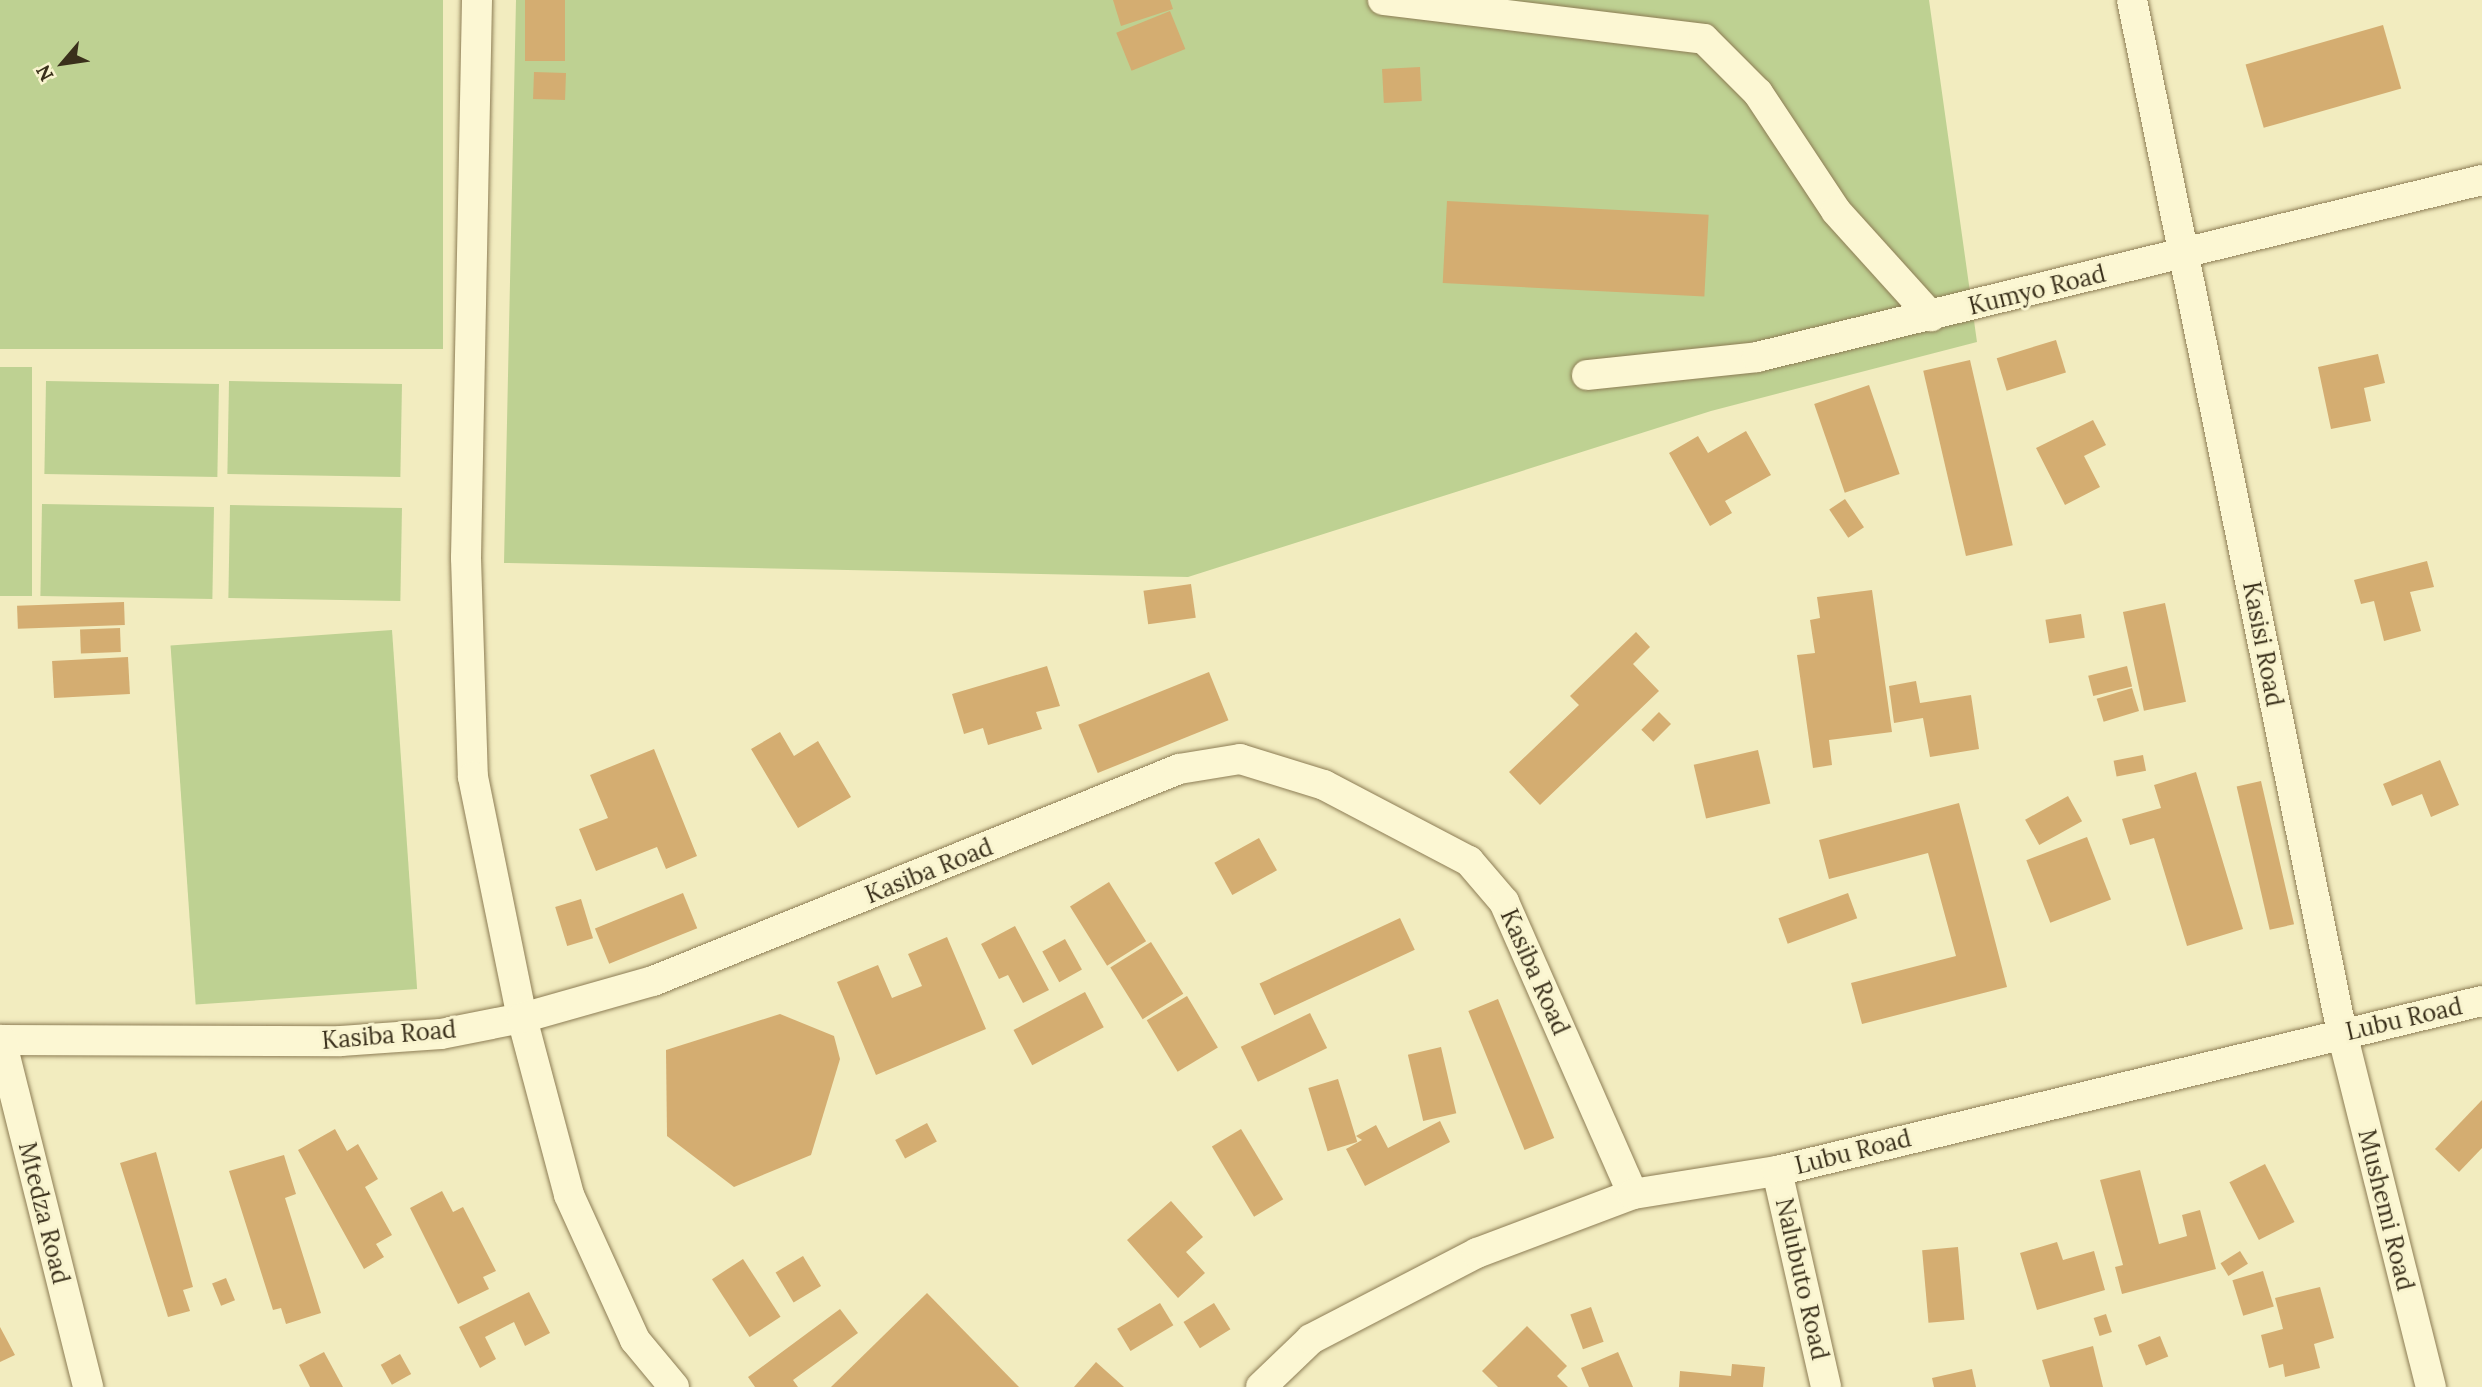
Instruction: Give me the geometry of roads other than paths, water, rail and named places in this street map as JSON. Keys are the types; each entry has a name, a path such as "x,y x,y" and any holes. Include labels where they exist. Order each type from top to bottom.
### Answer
{"street":[{"path":"478,0 466,558 473,777 522,1018 569,1195 635,1340 674,1387"},
{"path":"1383,0 1704,38 1758,93 1836,211 1931,316"},
{"name":"Kasisi Road","path":"2132,0 2342,1033"},
{"name":"Kumyo Road","path":"1587,375 1757,358 2482,180"},
{"name":"Kasiba Road","path":"0,1040 341,1041 441,1034 522,1018 653,981 1179,769 1240,759 1324,785 1469,861 1504,902 1633,1194"},
{"name":"Lubu Road","path":"1261,1387 1311,1339 1476,1252 1633,1194 1777,1171 2342,1033 2482,1002"},
{"name":"Mushemi Road","path":"2342,1033 2431,1387"},
{"name":"Mtedza Road","path":"0,1040 88,1387"},
{"name":"Nalubuto Road","path":"1777,1171 1826,1387"}]}
